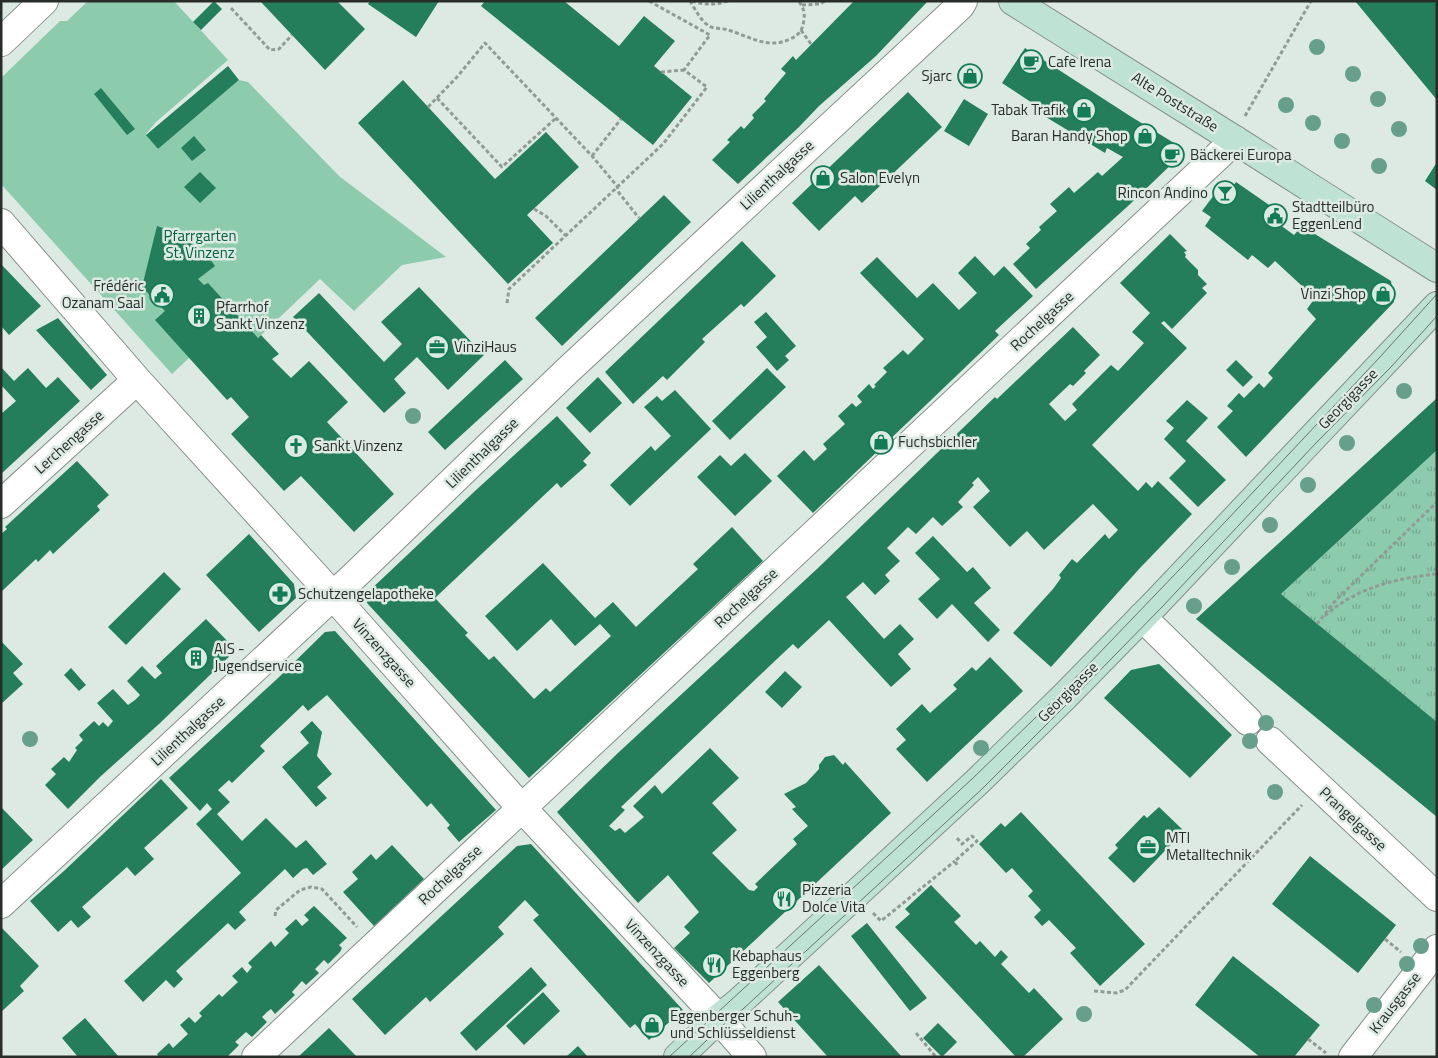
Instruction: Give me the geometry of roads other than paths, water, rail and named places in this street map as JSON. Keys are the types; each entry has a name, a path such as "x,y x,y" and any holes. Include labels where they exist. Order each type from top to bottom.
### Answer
{"main road":[{"name":"Alte Poststraße","path":"1013,1 1239,130 1437,268"},
{"name":"Georgigasse","path":"678,1057 977,782 1064,697 1437,306"}],"street":[{"path":"1,42 44,1"},
{"name":"Lilienthalgasse","path":"1,904 333,596 553,384 960,6 962,1"},
{"name":"Rochelgasse","path":"256,1057 1239,130"},
{"name":"Vinzenzgasse","path":"1,223 138,380 522,808 752,1057"},
{"name":"Lerchengasse","path":"1,504 138,380"},
{"path":"1142,617 1248,721"},
{"name":"Prangelgasse","path":"1270,741 1437,897"},
{"name":"Krausgasse","path":"1354,1057 1437,949"}],"tram line":[{"path":"669,1057 972,779 1061,693 1226,521 1437,294"},
{"path":"689,1057 982,789 1162,607 1315,444 1391,367 1437,316"}],"place":[{"name":"Cafe Irena","path":"1031,62"},
{"name":"Sjarc","path":"970,76"},
{"name":"Tabak Trafik","path":"1084,110"},
{"name":"Baran Handy Shop","path":"1145,136"},
{"name":"Bäckerei Europa","path":"1172,155"},
{"name":"Salon Evelyn","path":"823,178"},
{"name":"Rincon Andino","path":"1225,193"},
{"name":"Stadtteilbüro EggenLend","path":"1275,216"},
{"name":"Vinzi Shop","path":"1383,294"},
{"name":"Frédéric Ozanam Saal","path":"162,295"},
{"name":"Pfarrhof Sankt Vinzenz","path":"199,316"},
{"name":"VinziHaus","path":"437,347"},
{"name":"Fuchsbichler","path":"881,442"},
{"name":"Sankt Vinzenz","path":"296,446"},
{"name":"Schutzengelapotheke","path":"280,594"},
{"name":"AIS - Jugendservice","path":"196,658"},
{"name":"MTI Metalltechnik","path":"1148,847"},
{"name":"Pizzeria Dolce Vita","path":"784,899"},
{"name":"Kebaphaus Eggenberg","path":"714,965"},
{"name":"Eggenberger Schuh- und Schlüsseldienst","path":"652,1025"}],"park label":[{"name":"Pfarrgarten St. Vinzenz","path":"200,244"}]}
